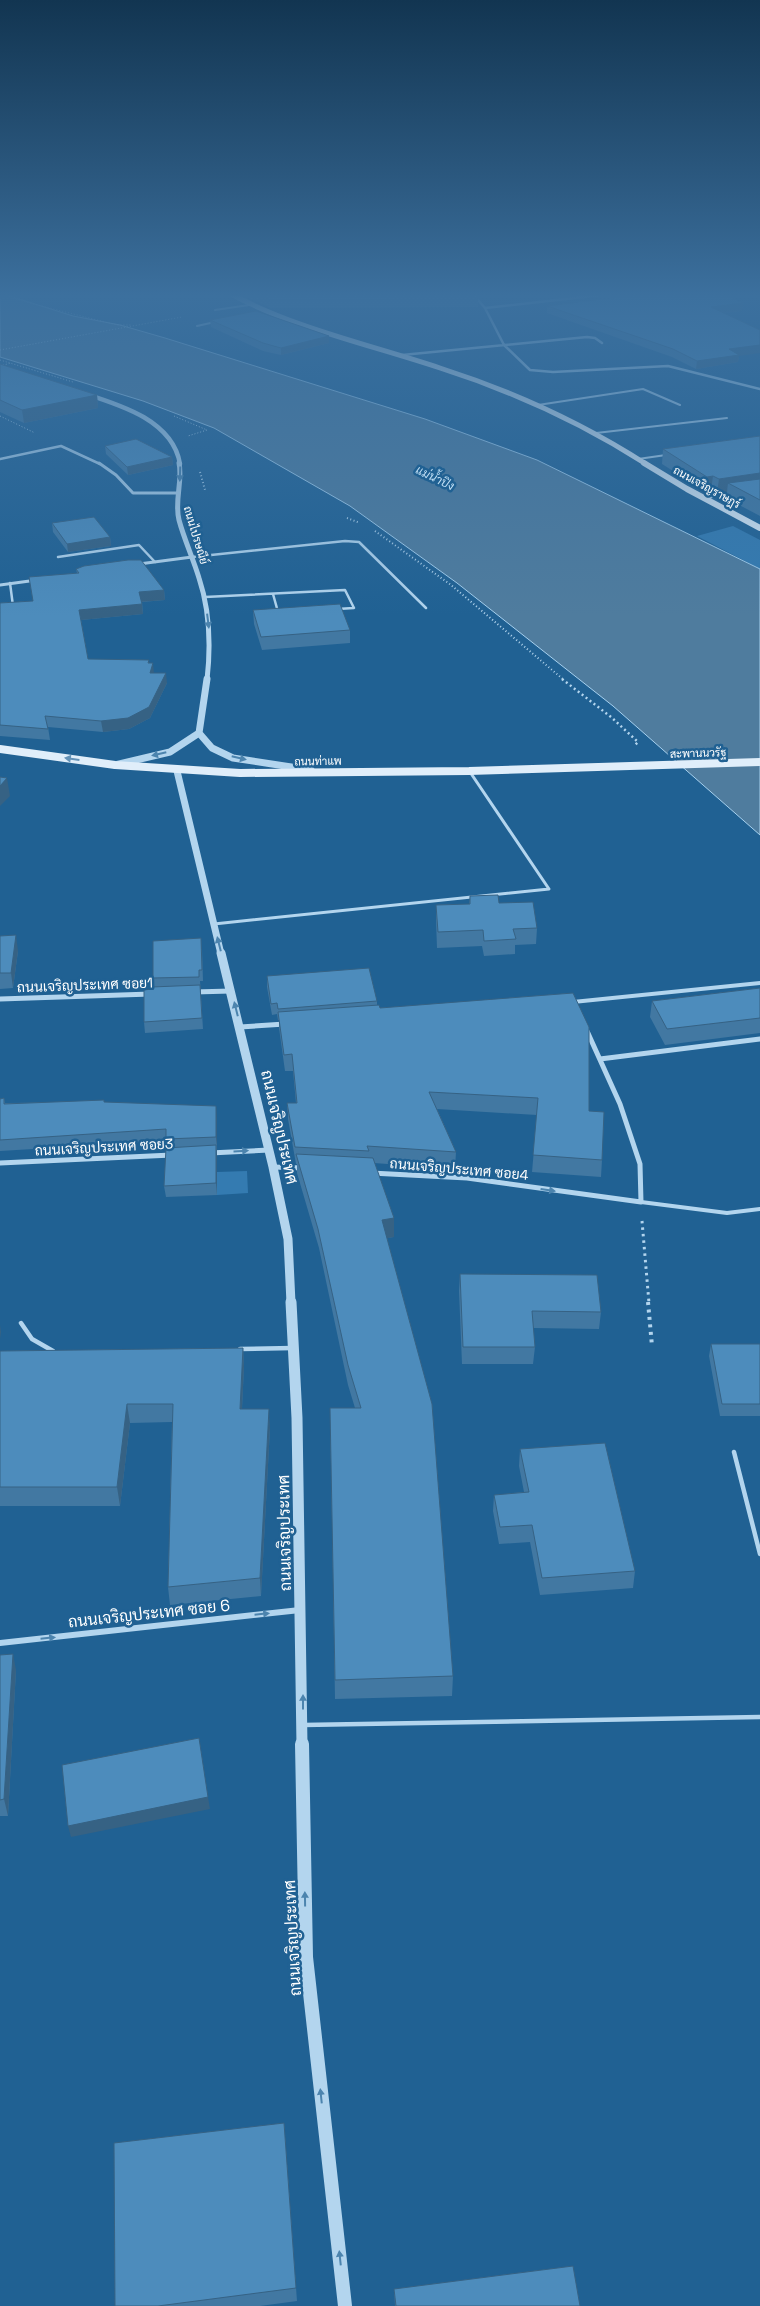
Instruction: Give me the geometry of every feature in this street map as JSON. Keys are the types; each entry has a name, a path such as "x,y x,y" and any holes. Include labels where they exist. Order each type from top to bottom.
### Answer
{"main road":[{"name":"ถนนเจริญราษฎร์","path":"524,401 596,434 760,528"},
{"name":"ถนนท่าแพ","path":"0,749 114,765 177,770 269,773 317,771 469,771 637,766"},
{"name":"สะพานนวรัฐ","path":"637,766 760,762"}],"street":[{"name":"ถนนไปรษณีย์","path":"104,401 139,414 156,426 168,438 179,460 181,471 178,493 178,518 205,597 210,639 210,664 199,733"},
{"path":"0,460 61,446 98,462 116,475 133,493 178,493"},
{"path":"135,565 192,557"},
{"path":"0,585 38,579"},
{"path":"114,765 170,752 199,733 211,747 236,758 317,771"},
{"name":"ถนนเจริญประเทศ","path":"177,770 240,1027 288,1239 295,1348 302,1610 306,1957 345,2306"},
{"path":"183,993 231,991"},
{"name":"ถนนเจริญประเทศ ซอย1","path":"0,999 154,994"},
{"path":"564,1002 573,1002 577,1010"},
{"path":"240,1027 289,1023"},
{"path":"585,1026 620,1104 640,1164 641,1202"},
{"path":"600,1059 760,1039"},
{"path":"199,1154 269,1150"},
{"name":"ถนนเจริญประเทศ ซอย3","path":"0,1163 180,1154"},
{"path":"273,1167 311,1169"},
{"name":"ถนนเจริญประเทศ ซอย4","path":"368,1172 467,1178 641,1202"},
{"name":"ถนนเจริญประเทศ ซอย 6","path":"0,1643 302,1610"}],"lane":[{"path":"536,405 565,401"},
{"path":"670,401 680,405"},
{"path":"596,434 727,418"},
{"path":"637,459 675,454"},
{"path":"705,498 733,494"},
{"path":"192,557 346,541 359,542 426,608"},
{"path":"58,557 140,545 155,562"},
{"path":"6,608 13,608 10,583"},
{"path":"205,597 345,590 354,608 335,610"},
{"path":"273,594 278,613"},
{"path":"214,924 549,888 469,771"},
{"path":"573,1002 760,983"},
{"path":"641,1202 727,1213 760,1209"},
{"path":"21,1323 32,1339 51,1351 61,1350"},
{"path":"231,1349 295,1348"},
{"path":"734,1452 760,1554"},
{"path":"303,1725 760,1717"}],"path":[{"path":"0,416 61,446"},
{"path":"347,518 368,526 451,584 529,653 612,717 638,742 615,767"},
{"path":"641,1202 652,1346"}],"shaded area":[{"path":"733,526 760,540 760,569 697,536"},
{"path":"247,1171 248,1193 217,1195 217,1172"}],"water":[{"name":"แม่น้ำปิง","path":"143,401 366,401 425,419 537,460 760,569 760,835 613,706 457,583 350,506 214,428"}],"building":[{"path":"1,401 69,401 22,410"},
{"path":"760,436 760,473 719,479 713,476 707,477 663,449"},
{"path":"136,439 172,457 127,467 105,446"},
{"path":"760,479 760,500 728,483"},
{"path":"94,517 110,537 67,544 52,523"},
{"path":"141,560 164,590 139,592 142,604 79,610 88,659 149,660 148,663 153,663 150,673 166,673 149,707 128,718 101,721 45,716 48,729 0,725 0,603 33,601 29,577 79,573 76,569 84,566"},
{"path":"340,604 350,630 261,637 253,610"},
{"path":"0,777 7,778 0,786"},
{"path":"498,895 499,903 533,902 537,928 513,929 516,939 484,941 483,930 438,932 436,905 470,904 470,896"},
{"path":"16,935 11,973 0,973 0,936"},
{"path":"201,938 202,970 199,970 199,977 153,978 153,941"},
{"path":"369,968 377,1001 278,1009 277,1003 271,1004 267,976"},
{"path":"200,985 202,1018 144,1022 144,990 152,989 152,987"},
{"path":"760,988 760,1018 667,1029 652,1001"},
{"path":"573,993 589,1027 589,1111 604,1112 602,1160 533,1155 538,1098 429,1092 456,1152 367,1146 369,1151 295,1147 287,1103 297,1103 292,1054 284,1055 278,1012 379,1005 380,1008"},
{"path":"4,1098 4,1104 104,1100 104,1102 216,1106 216,1137 166,1139 166,1129 0,1140 0,1099"},
{"path":"216,1145 216,1183 164,1186 166,1148"},
{"path":"296,1154 373,1158 394,1218 382,1220 432,1404 453,1676 335,1680 330,1408 361,1408 348,1365 318,1229"},
{"path":"460,1274 597,1275 601,1312 532,1311 535,1347 463,1347"},
{"path":"711,1344 760,1344 760,1404 722,1404"},
{"path":"243,1348 240,1409 269,1409 260,1578 168,1587 173,1404 127,1404 117,1487 0,1487 0,1351"},
{"path":"605,1443 635,1571 542,1578 532,1525 500,1527 494,1495 529,1492 520,1449"},
{"path":"13,1654 4,1799 0,1800 0,1655"},
{"path":"199,1738 208,1797 68,1826 62,1765"},
{"path":"284,2123 296,2288 158,2306 115,2306 114,2143"},
{"path":"573,2266 580,2306 396,2306 394,2289"}]}
